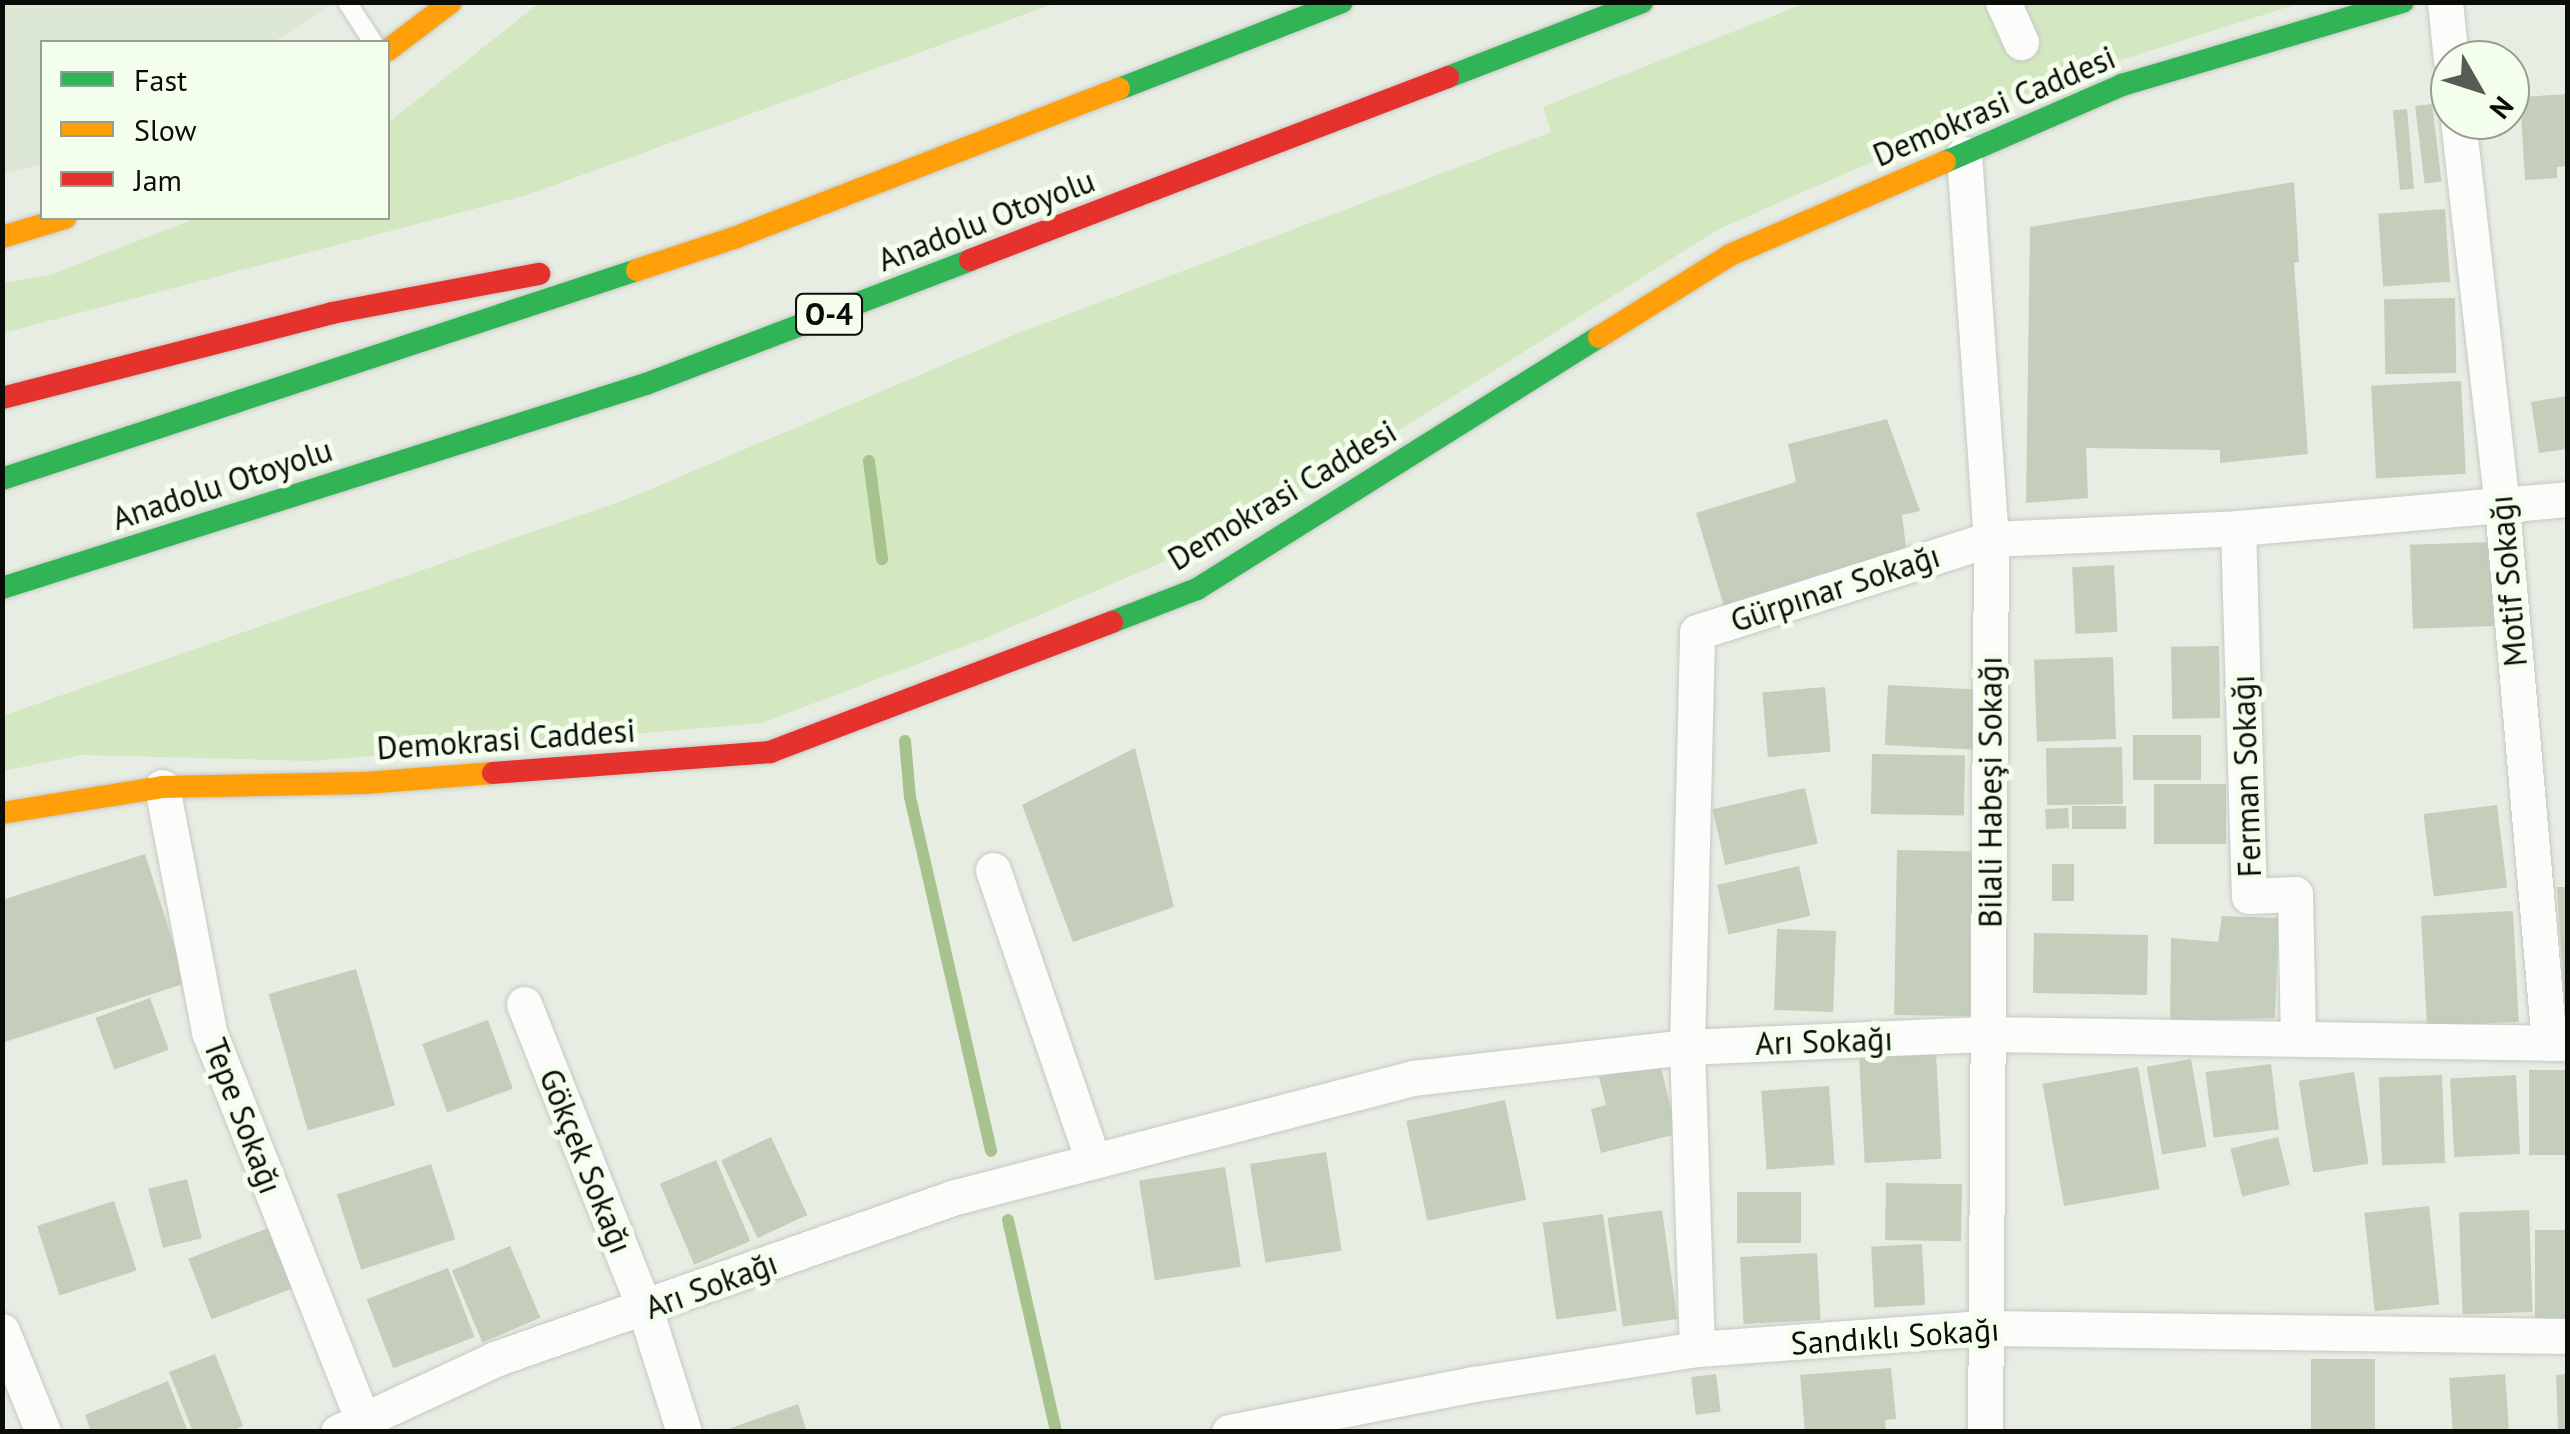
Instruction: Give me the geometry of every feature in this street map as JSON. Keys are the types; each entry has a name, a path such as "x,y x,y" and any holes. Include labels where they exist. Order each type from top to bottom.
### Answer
{"main road":[{"path":"390,48 450,2"},
{"path":"2,479 734,238 1342,2"},
{"name":"Anadolu Otoyolu","path":"2,588 646,384 1642,2"},
{"name":"Demokrasi Caddesi","path":"2,813 162,787 365,783 770,752 1197,590 1730,254 2122,84 2403,2"},
{"path":"2,237 59,220"},
{"path":"2,398 332,312 734,238"}],"street":[{"path":"2003,2 2021,42"},
{"path":"2445,2 2449,40"},
{"name":"Motif Sokağı","path":"2460,140 2558,1043"},
{"name":"Bilali Habeşi Sokağı","path":"1964,154 1990,538 1985,1432"},
{"name":"Gürpınar Sokağı","path":"1697,1349 1686,1047 1697,632 1990,538 2238,528 2568,499"},
{"name":"Ferman Sokağı","path":"2238,528 2250,896 2295,894 2298,1037"},
{"name":"Tepe Sokağı","path":"162,787 209,1032 356,1428"},
{"path":"993,870 1093,1162"},
{"name":"Gökçek Sokağı","path":"524,1004 645,1309 684,1432"},
{"name":"Arı Sokağı","path":"356,1428 495,1358 645,1309 956,1197 1414,1078 1686,1047 1990,1034 2558,1043"},
{"name":"Sandıklı Sokağı","path":"1234,1431 1474,1384 1697,1349 1986,1328 2568,1336"},
{"path":"2,1331 43,1432"}],"lane":[{"path":"347,2 372,40"}],"shaded area":[{"path":"3,2 334,2 276,40 40,40 40,165 3,175"}],"green space":[{"path":"539,3 1056,3 527,195 3,333 3,283 53,274 191,220 390,220 390,121"},
{"path":"1805,3 2301,3 2061,79 1719,229 1247,526 983,639 762,723 312,761 83,755 3,771 2,716 630,498 1021,332 1551,132 1543,107"}],"building":[{"path":"2568,94 2568,166 2557,167 2557,178 2525,180 2523,140 2530,140 2530,96"},
{"path":"2430,104 2430,140 2436,140 2442,181 2425,183 2415,106"},
{"path":"2407,109 2414,189 2400,190 2393,110"},
{"path":"2294,182 2299,262 2294,263 2308,454 2220,463 2220,450 2086,448 2088,498 2026,503 2030,227"},
{"path":"2445,209 2450,282 2383,286 2378,214"},
{"path":"2455,298 2456,373 2385,374 2384,299"},
{"path":"2461,381 2466,474 2376,479 2371,386"},
{"path":"2568,396 2568,449 2539,453 2531,402"},
{"path":"1887,419 1920,511 1902,515 1907,555 1726,613 1696,513 1796,482 1788,444"},
{"path":"2491,542 2494,626 2413,629 2410,545"},
{"path":"2114,565 2118,632 2076,634 2072,567"},
{"path":"2219,646 2220,718 2172,719 2171,647"},
{"path":"2113,657 2116,739 2037,742 2034,660"},
{"path":"1888,685 1976,690 1973,750 1885,745"},
{"path":"1825,687 1831,752 1768,757 1762,692"},
{"path":"2133,735 2201,735 2201,780 2133,780"},
{"path":"2122,747 2123,804 2047,805 2046,748"},
{"path":"1135,748 1174,907 1073,942 1022,805"},
{"path":"1872,754 1965,756 1964,816 1871,814"},
{"path":"2154,784 2226,784 2226,844 2154,844"},
{"path":"1805,788 1818,844 1725,865 1712,809"},
{"path":"2497,805 2507,887 2434,896 2424,814"},
{"path":"2072,806 2126,806 2126,829 2072,829"},
{"path":"2068,808 2069,828 2046,829 2045,809"},
{"path":"1897,850 1976,851 1973,1016 1894,1015"},
{"path":"145,854 186,983 2,1043 2,900"},
{"path":"2052,864 2074,864 2074,901 2052,901"},
{"path":"1799,866 1810,916 1729,935 1717,885"},
{"path":"2557,887 2568,887 2568,1013 2565,1013"},
{"path":"2513,911 2519,1022 2427,1027 2421,916"},
{"path":"2222,916 2279,918 2275,1018 2170,1021 2171,938 2218,942"},
{"path":"1777,929 1836,931 1833,1012 1774,1010"},
{"path":"2034,933 2148,935 2147,995 2033,993"},
{"path":"356,969 395,1105 308,1131 269,994"},
{"path":"150,998 169,1050 114,1070 95,1018"},
{"path":"488,1020 513,1089 447,1113 422,1044"},
{"path":"1936,1053 1942,1159 1865,1163 1859,1057"},
{"path":"2191,1059 2206,1147 2162,1154 2147,1067"},
{"path":"1660,1063 1677,1134 1601,1153 1591,1109 1606,1105 1599,1077"},
{"path":"2271,1064 2279,1130 2214,1138 2205,1072"},
{"path":"2138,1067 2160,1189 2064,1206 2042,1084"},
{"path":"2529,1070 2568,1070 2568,1155 2529,1155"},
{"path":"2354,1072 2369,1164 2313,1173 2299,1081"},
{"path":"2442,1075 2445,1163 2382,1165 2379,1077"},
{"path":"2516,1075 2520,1154 2454,1157 2450,1078"},
{"path":"1829,1086 1835,1165 1767,1170 1761,1091"},
{"path":"1505,1100 1526,1200 1427,1221 1406,1121"},
{"path":"771,1137 807,1215 757,1238 721,1160"},
{"path":"2278,1137 2290,1185 2242,1196 2230,1149"},
{"path":"1326,1152 1342,1251 1266,1263 1250,1164"},
{"path":"716,1160 750,1241 694,1265 660,1184"},
{"path":"431,1164 455,1239 361,1270 337,1195"},
{"path":"1225,1167 1241,1267 1155,1280 1139,1181"},
{"path":"187,1179 202,1238 163,1248 148,1189"},
{"path":"1886,1183 1962,1184 1961,1241 1885,1240"},
{"path":"1737,1192 1801,1192 1801,1243 1737,1243"},
{"path":"114,1201 137,1270 60,1295 37,1226"},
{"path":"2429,1206 2439,1304 2375,1311 2364,1213"},
{"path":"1662,1210 1677,1319 1623,1327 1608,1218"},
{"path":"2529,1210 2533,1312 2463,1314 2459,1212"},
{"path":"1603,1214 1617,1311 1556,1320 1543,1222"},
{"path":"276,1225 299,1286 212,1319 188,1259"},
{"path":"2535,1230 2568,1230 2568,1321 2535,1321"},
{"path":"1922,1244 1925,1305 1874,1308 1871,1247"},
{"path":"510,1246 540,1318 482,1342 452,1271"},
{"path":"1817,1253 1821,1320 1744,1324 1740,1257"},
{"path":"448,1268 475,1337 393,1368 367,1299"},
{"path":"215,1354 243,1426 229,1432 193,1432 169,1372"},
{"path":"2311,1359 2375,1359 2375,1432 2311,1432"},
{"path":"1891,1368 1896,1419 1885,1420 1886,1432 1805,1432 1800,1375"},
{"path":"1716,1374 1721,1412 1696,1415 1691,1377"},
{"path":"2505,1374 2509,1432 2453,1432 2449,1378"},
{"path":"2568,1374 2568,1432 2558,1432 2556,1375"},
{"path":"168,1381 188,1432 91,1432 85,1415"},
{"path":"798,1404 807,1432 723,1432 723,1431"}],"waterway":[{"path":"869,461 882,559"},
{"path":"905,741 910,797 991,1151"},
{"path":"1008,1220 1056,1432"}],"traffic: fast":[{"path":"1119,89 1342,2"},
{"path":"1448,77 1642,2"},
{"path":"1945,162 2122,85 2403,2"},
{"path":"2,588 646,384 970,260"},
{"path":"2,479 637,270"},
{"path":"1112,622 1197,589 1599,337"}],"traffic: slow":[{"path":"390,48 451,2"},
{"path":"637,270 734,238 1119,89"},
{"path":"1599,337 1730,255 1945,162"},
{"path":"2,237 58,220"},
{"path":"2,813 162,787 365,783 493,773"}],"traffic: jam":[{"path":"970,260 1448,77"},
{"path":"2,398 332,313 539,274"},
{"path":"493,773 770,752 1112,622"}]}
